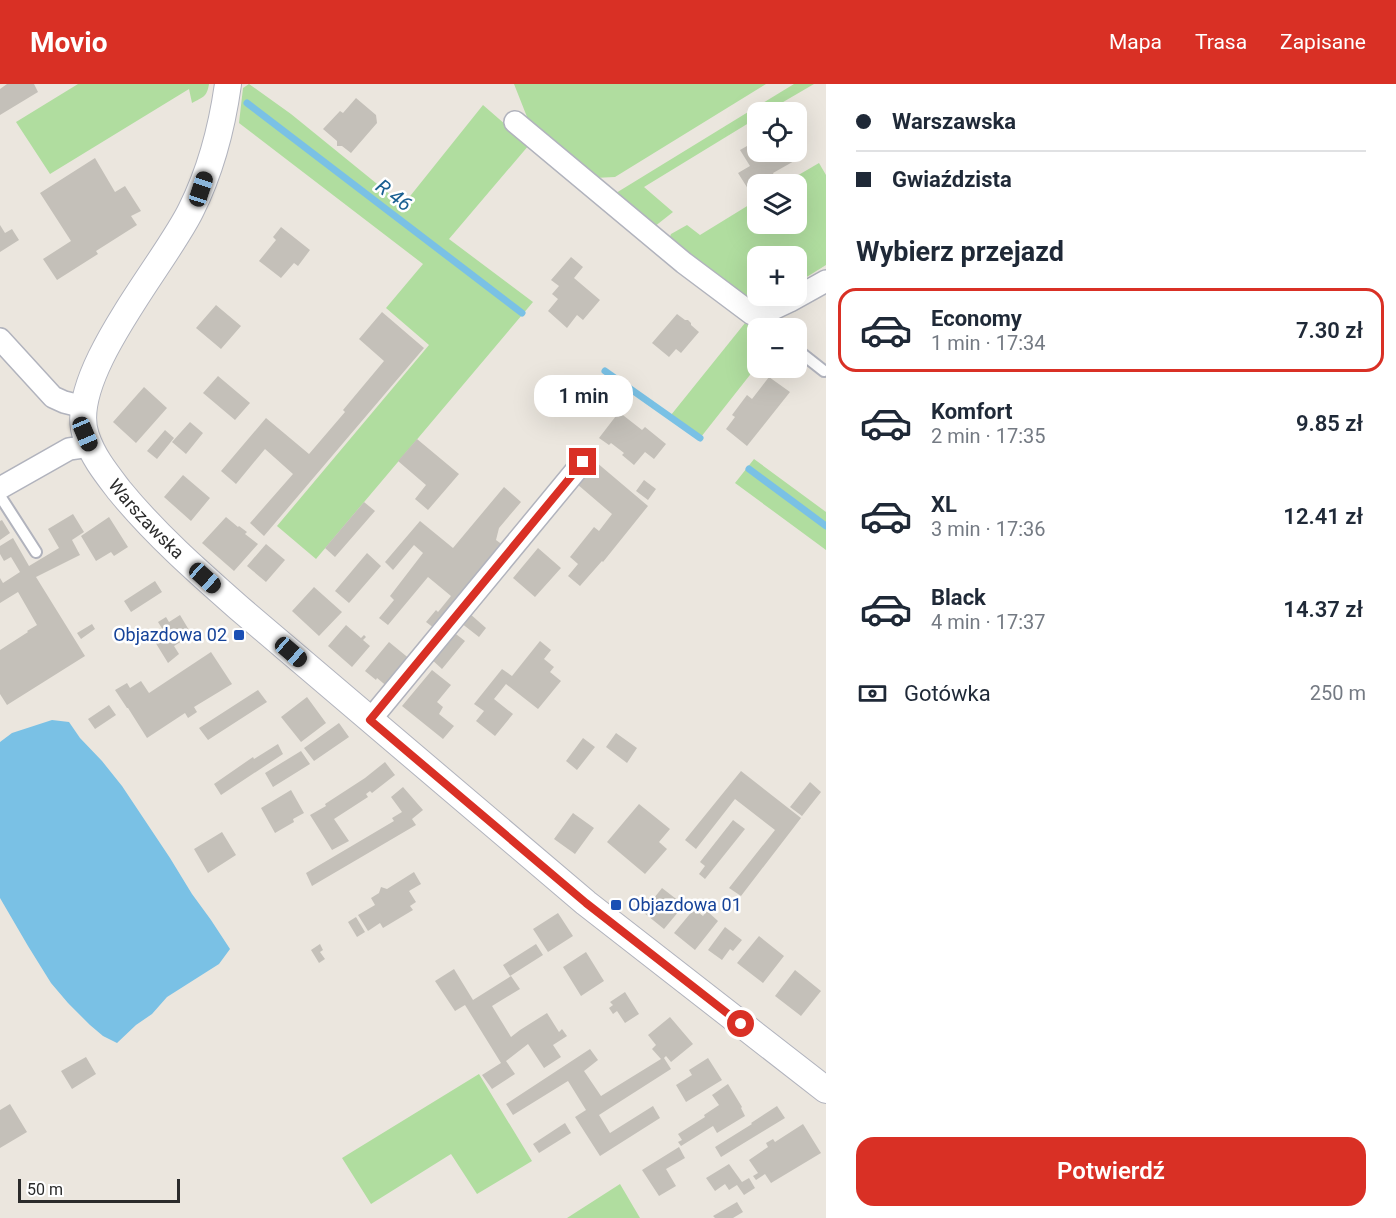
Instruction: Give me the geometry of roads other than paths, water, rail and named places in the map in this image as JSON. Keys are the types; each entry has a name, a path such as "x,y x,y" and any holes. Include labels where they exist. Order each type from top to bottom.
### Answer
{"street":[{"name":"Warszawska","path":"228,84 217,138 201,189 190,213 94,370 82,422 94,457 140,515 188,562 370,720 586,903 826,1090"},
{"path":"515,122 684,263 752,314 771,310 826,280"},
{"path":"0,339 53,397 84,407"},
{"path":"0,488 69,449 90,446"},
{"path":"370,720 583,462"}],"lane":[{"path":"752,314 757,318"},
{"path":"807,358 824,371"},
{"path":"0,496 36,552"}],"water":[{"path":"52,720 69,722 122,786 230,949 219,964 167,997 152,1014 117,1043 103,1036 90,1025 51,983 0,898 0,742 12,733"}],"waterway":[{"name":"R 46","path":"247,103 522,313"},
{"name":"R 46","path":"605,371 700,438"},
{"name":"R 46","path":"749,469 826,526"}],"place":[{"name":"Objazdowa 02","path":"239,635"},
{"name":"Objazdowa 01","path":"616,905"}]}
